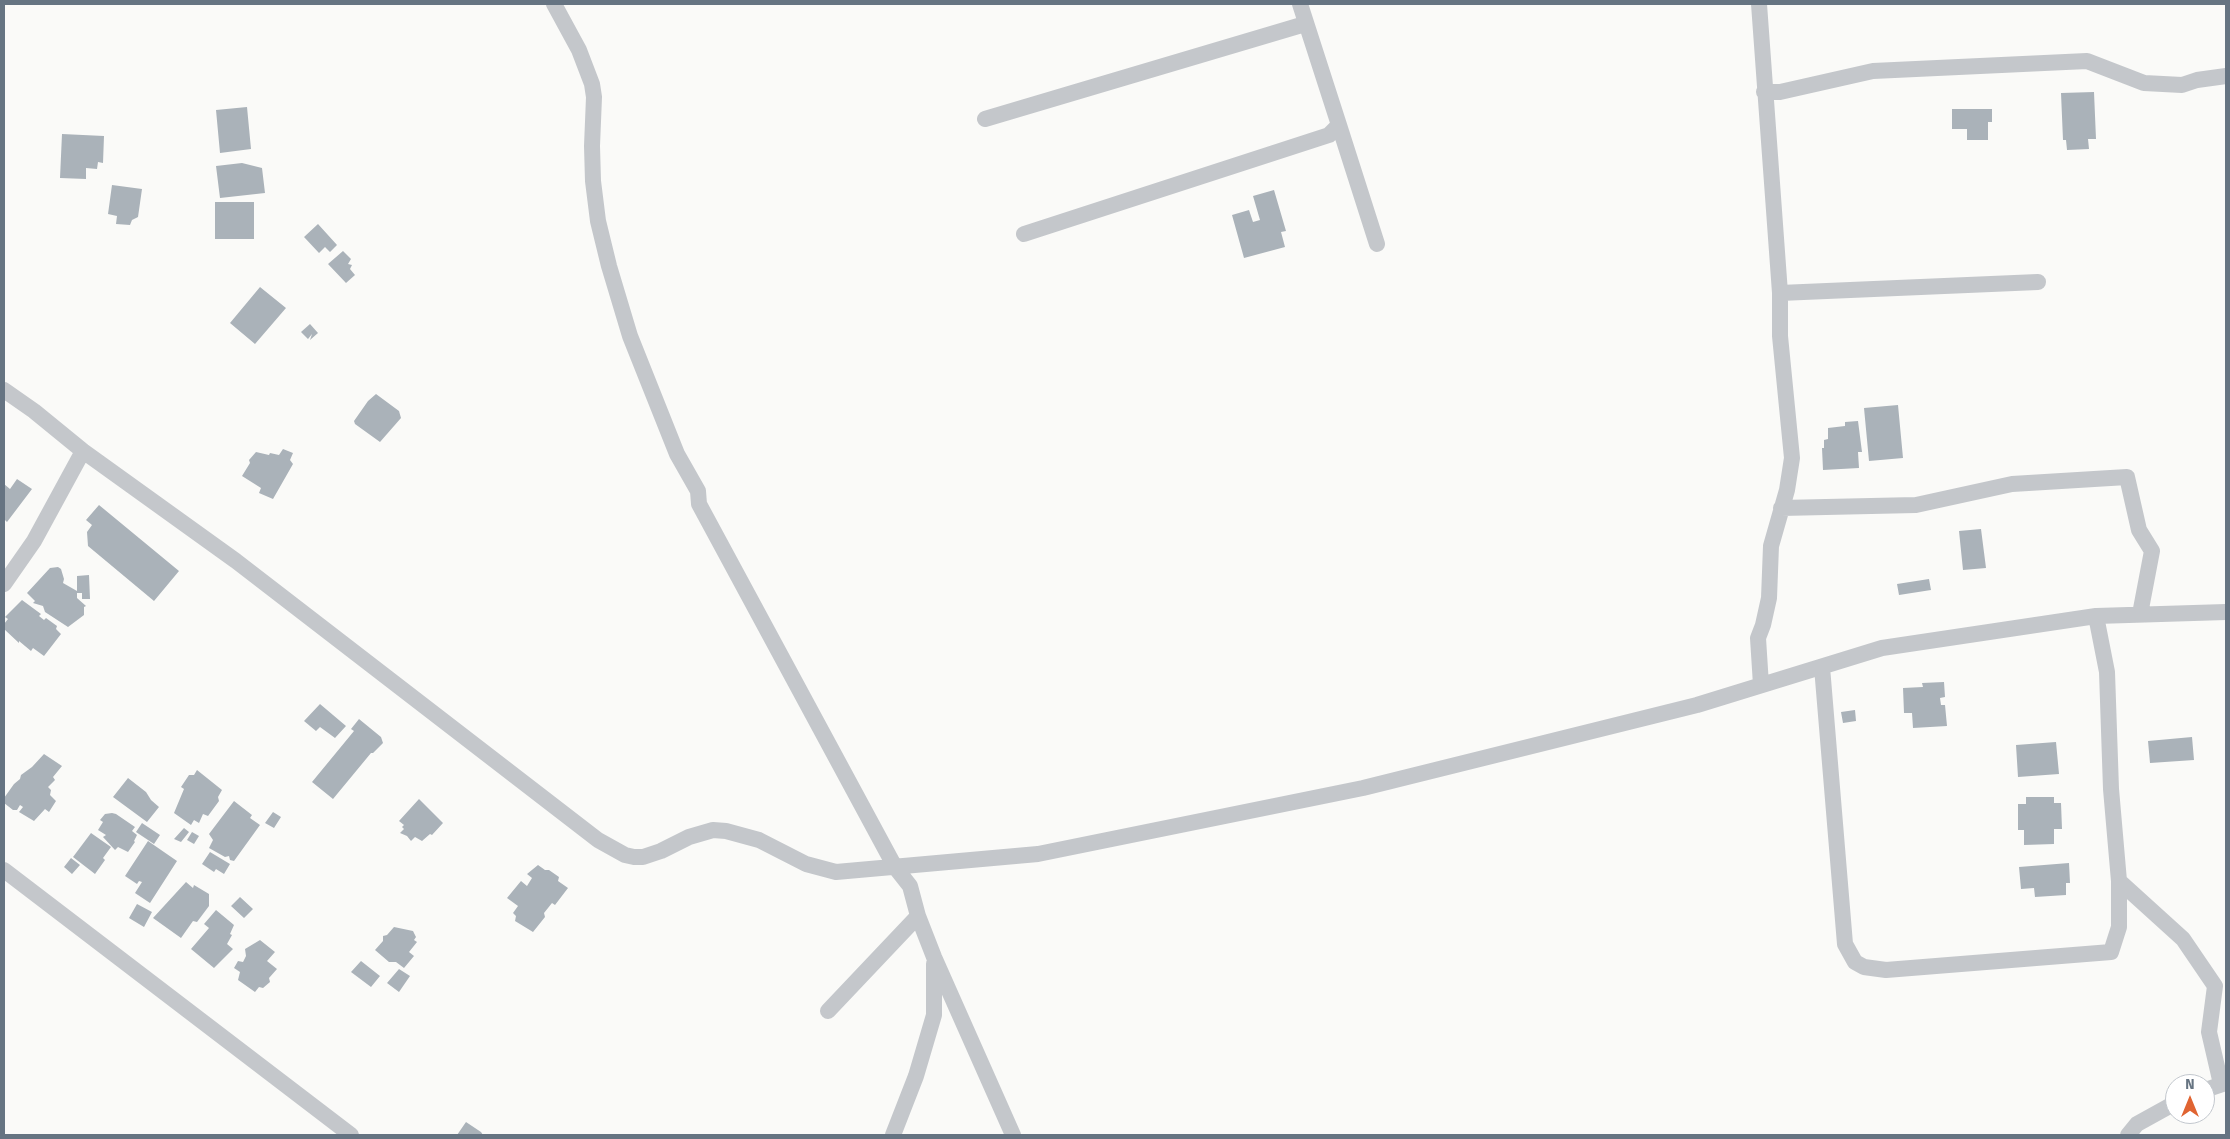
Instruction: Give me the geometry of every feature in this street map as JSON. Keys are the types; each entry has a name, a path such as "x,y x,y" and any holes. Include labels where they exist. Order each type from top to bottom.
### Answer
{"street":[{"path":"554,4 579,50 592,84 594,97 593,164 598,221 609,266 630,336 677,454 698,491 699,504 895,868 910,886 918,916 934,957 1013,1135"},
{"path":"1300,4 1377,244"},
{"path":"1759,4 1780,293 1780,336 1792,458 1787,490 1771,546 1770,598 1758,638 1761,685"},
{"path":"985,120 1305,24"},
{"path":"1764,92 1780,92 1873,71 2087,61 2144,83 2182,85 2197,80 2226,76"},
{"path":"1024,234 1329,135 1339,125"},
{"path":"1780,293 2038,282"},
{"path":"4,390 34,411 83,451 236,561 598,840 625,855 644,857 703,831 720,830 760,840 818,869 836,872 1038,854 1363,788 1697,705 1882,648 2096,616 2226,612"},
{"path":"4,584 34,541 83,451"},
{"path":"1781,508 1916,505 2012,484 2128,477 2139,530 2152,551 2140,614"},
{"path":"1822,667 1845,944 1855,962 1864,967 1886,970 2111,952 2119,927 2119,881 2110,779 2107,672 2096,616"},
{"path":"4,870 351,1135"},
{"path":"2119,881 2183,939 2215,986 2209,1032 2224,1083"},
{"path":"828,1011 918,916"},
{"path":"893,1135 916,1076 934,1015 934,957"},
{"path":"2128,1135 2137,1124 2165,1109"}],"building":[{"path":"2094,92 2096,139 2088,139 2089,149 2067,150 2066,140 2063,140 2061,93"},
{"path":"247,107 251,149 220,153 216,110"},
{"path":"1952,109 1992,109 1992,122 1988,122 1988,140 1967,140 1967,129 1952,129"},
{"path":"62,134 104,136 103,163 98,162 97,169 86,168 86,179 60,178"},
{"path":"242,163 262,168 265,193 220,198 216,166"},
{"path":"112,185 142,189 138,217 132,220 130,225 116,224 117,216 108,214"},
{"path":"1274,190 1286,231 1281,232 1285,247 1244,258 1232,215 1249,210 1253,222 1260,220 1253,196"},
{"path":"215,202 254,202 254,239 215,239"},
{"path":"318,224 337,245 330,252 325,247 319,253 304,237"},
{"path":"343,251 351,259 348,264 352,265 350,269 355,275 346,283 328,264"},
{"path":"260,287 286,308 255,344 230,323"},
{"path":"310,324 318,333 310,340 312,334 308,339 301,332"},
{"path":"376,394 399,411 401,418 380,442 355,424 354,421 368,401"},
{"path":"1898,405 1903,458 1869,461 1864,408"},
{"path":"1858,421 1862,452 1858,452 1859,468 1823,470 1822,448 1824,448 1824,440 1828,439 1828,428 1845,426 1845,422"},
{"path":"283,449 293,453 290,460 293,464 273,499 259,493 261,488 242,476 250,463 249,460 256,452 279,455"},
{"path":"17,479 32,489 7,522 4,519 4,484 10,489"},
{"path":"99,505 179,571 154,601 88,546 87,532 92,525 86,520"},
{"path":"1981,529 1986,568 1963,570 1959,531"},
{"path":"58,567 61,569 64,579 63,583 77,591 77,576 89,575 90,599 82,599 82,593 77,593 77,598 86,606 84,607 84,615 68,627 45,612 43,606 33,603 35,601 27,593 50,568"},
{"path":"1929,579 1931,590 1899,595 1897,584"},
{"path":"22,600 41,614 39,616 44,620 46,618 57,626 56,629 61,634 44,656 33,648 31,651 19,641 19,643 4,629 4,624 8,619 5,617"},
{"path":"1944,682 1945,697 1940,698 1941,705 1945,705 1947,726 1913,728 1912,713 1904,713 1903,688 1923,687 1922,683"},
{"path":"320,704 346,726 335,738 320,727 316,731 304,721"},
{"path":"1855,710 1856,721 1843,723 1841,712"},
{"path":"359,719 381,737 383,743 371,753 333,799 312,782 354,731 351,729"},
{"path":"2192,737 2194,760 2150,763 2148,741"},
{"path":"2056,742 2059,774 2018,777 2016,745"},
{"path":"44,754 62,766 53,777 55,780 48,787 51,790 50,795 56,801 49,812 45,809 34,821 19,812 23,807 20,805 17,810 13,810 4,803 4,798 20,779 21,775 32,767"},
{"path":"197,770 222,790 218,797 219,801 208,816 203,814 199,823 194,820 191,825 174,813 184,789 181,787 189,775 194,775"},
{"path":"128,778 146,792 159,807 147,822 113,797"},
{"path":"2026,797 2054,797 2054,803 2061,803 2062,829 2054,829 2054,844 2024,845 2024,830 2018,830 2018,804 2026,804"},
{"path":"419,799 443,823 432,835 430,834 422,841 415,837 411,841 407,836 400,833 404,829 402,827 404,825 399,821"},
{"path":"234,801 252,815 250,818 260,825 234,861 230,860 229,856 225,857 209,848 213,840 209,834"},
{"path":"273,812 281,817 274,828 265,823"},
{"path":"112,813 135,827 132,831 137,835 135,842 128,852 118,847 115,850 103,837 106,835 98,830 103,822 100,820 105,814"},
{"path":"142,823 160,835 154,844 136,832"},
{"path":"184,828 189,832 181,842 174,839"},
{"path":"192,832 199,836 194,844 187,840"},
{"path":"91,833 111,847 95,874 73,857"},
{"path":"148,841 177,861 150,903 135,893 142,882 139,881 137,884 125,876"},
{"path":"210,852 230,864 224,874 216,869 214,872 202,864"},
{"path":"71,858 80,865 72,874 64,867"},
{"path":"2069,863 2070,883 2066,883 2066,895 2035,897 2034,888 2021,889 2019,867"},
{"path":"538,865 559,877 558,881 568,888 555,905 552,903 544,913 545,917 533,932 515,921 516,916 513,913 518,906 507,898 521,881 527,886 532,878 527,874"},
{"path":"186,882 193,888 194,885 209,894 209,906 197,922 193,921 181,938 153,918"},
{"path":"240,897 253,909 244,918 231,906"},
{"path":"137,904 152,912 144,927 129,918"},
{"path":"216,910 234,925 230,934 232,935 227,944 233,949 214,968 191,949 209,928 204,924"},
{"path":"394,927 413,931 416,937 414,940 417,942 409,952 414,956 404,968 396,962 389,962 375,950 383,941 383,936 387,935"},
{"path":"260,940 275,952 267,961 277,969 269,978 270,982 263,988 259,987 255,992 238,980 240,972 234,968 238,961 243,962 246,956 245,949"},
{"path":"361,961 380,976 371,987 351,972"},
{"path":"399,969 410,976 399,992 387,983"},
{"path":"466,1122 481,1132 483,1135 457,1135"}]}
